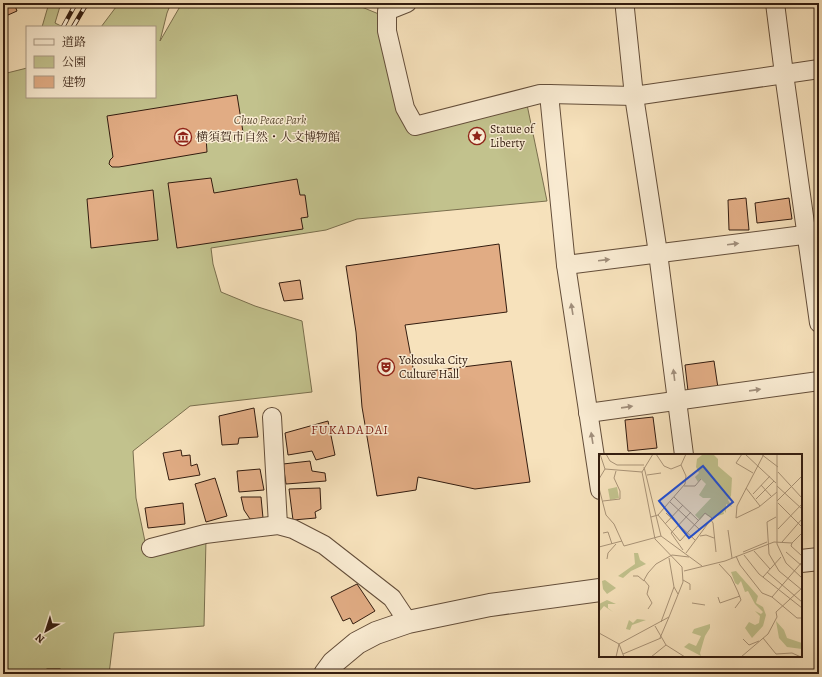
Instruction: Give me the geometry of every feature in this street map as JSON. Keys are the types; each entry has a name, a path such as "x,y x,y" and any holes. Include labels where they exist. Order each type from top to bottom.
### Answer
{"street":[{"path":"407,3 388,11 387,31 404,108 415,126 533,96 549,94 634,96 819,69"},
{"path":"776,3 784,74 813,234 819,323"},
{"path":"625,9 634,96 658,253 684,454"},
{"path":"549,94 566,265 599,484"},
{"path":"566,265 813,234"},
{"path":"588,413 819,381"},
{"path":"272,417 278,524"},
{"path":"151,548 205,534 278,524 293,529 324,545 392,598 408,622"},
{"path":"802,561 819,559"},
{"path":"325,674 357,643 376,633 408,622 490,605 599,590"}],"green space":[{"path":"49,3 61,3 55,23 61,26 42,26"},
{"name":"Chuo Peace Park","path":"119,3 171,3 160,41 182,3 352,3 386,17 415,126 525,95 547,201 357,219 326,230 211,248 213,264 221,292 255,306 302,321 312,392 190,406 133,451 136,498 147,551 206,539 204,626 114,633 109,674 3,674 3,74 26,68 26,98 156,98 156,26 102,26"}],"building":[{"path":"3,3 14,3 17,11 8,15 3,15"},
{"path":"237,95 243,132 206,137 207,152 119,167 112,167 109,164 113,157 107,116"},
{"path":"211,178 214,193 297,179 300,195 305,195 308,217 301,218 303,229 177,248 168,183"},
{"path":"153,190 158,240 91,248 87,199"},
{"path":"746,198 749,230 729,230 728,200"},
{"path":"789,198 792,219 757,223 755,203"},
{"name":"Yokosuka City Culture Hall","path":"499,244 507,312 405,325 414,373 511,361 530,482 475,489 418,477 416,490 377,496 362,407 356,332 346,266"},
{"path":"300,280 303,299 284,301 279,283"},
{"path":"714,361 718,388 688,391 685,365"},
{"path":"254,408 258,437 239,438 238,444 222,445 219,416"},
{"path":"653,417 657,448 628,451 625,420"},
{"path":"328,421 335,455 316,460 312,451 288,455 285,433"},
{"path":"181,450 182,456 190,455 191,466 197,464 200,475 169,480 163,453"},
{"path":"310,461 312,471 325,473 326,481 286,484 283,464"},
{"path":"260,469 264,490 239,492 237,471"},
{"path":"215,478 227,516 206,522 195,484"},
{"path":"320,488 321,509 315,512 316,518 293,520 289,489"},
{"path":"241,497 261,497 263,518 250,519 244,510"},
{"path":"183,503 185,524 148,528 145,508"},
{"path":"357,584 375,611 353,624 350,618 343,621 331,597"},
{"path":"47,669 60,669 60,674 47,674"}],"railway":[{"path":"64,26 76,3"},
{"path":"74,26 87,3"}],"place":[{"name":"Statue of Liberty","path":"477,136"},
{"name":"横須賀市自然・人文博物館","path":"183,137"},
{"name":"Yokosuka City Culture Hall","path":"386,367"}],"district":[{"name":"FUKADADAI","path":"350,429"}]}
